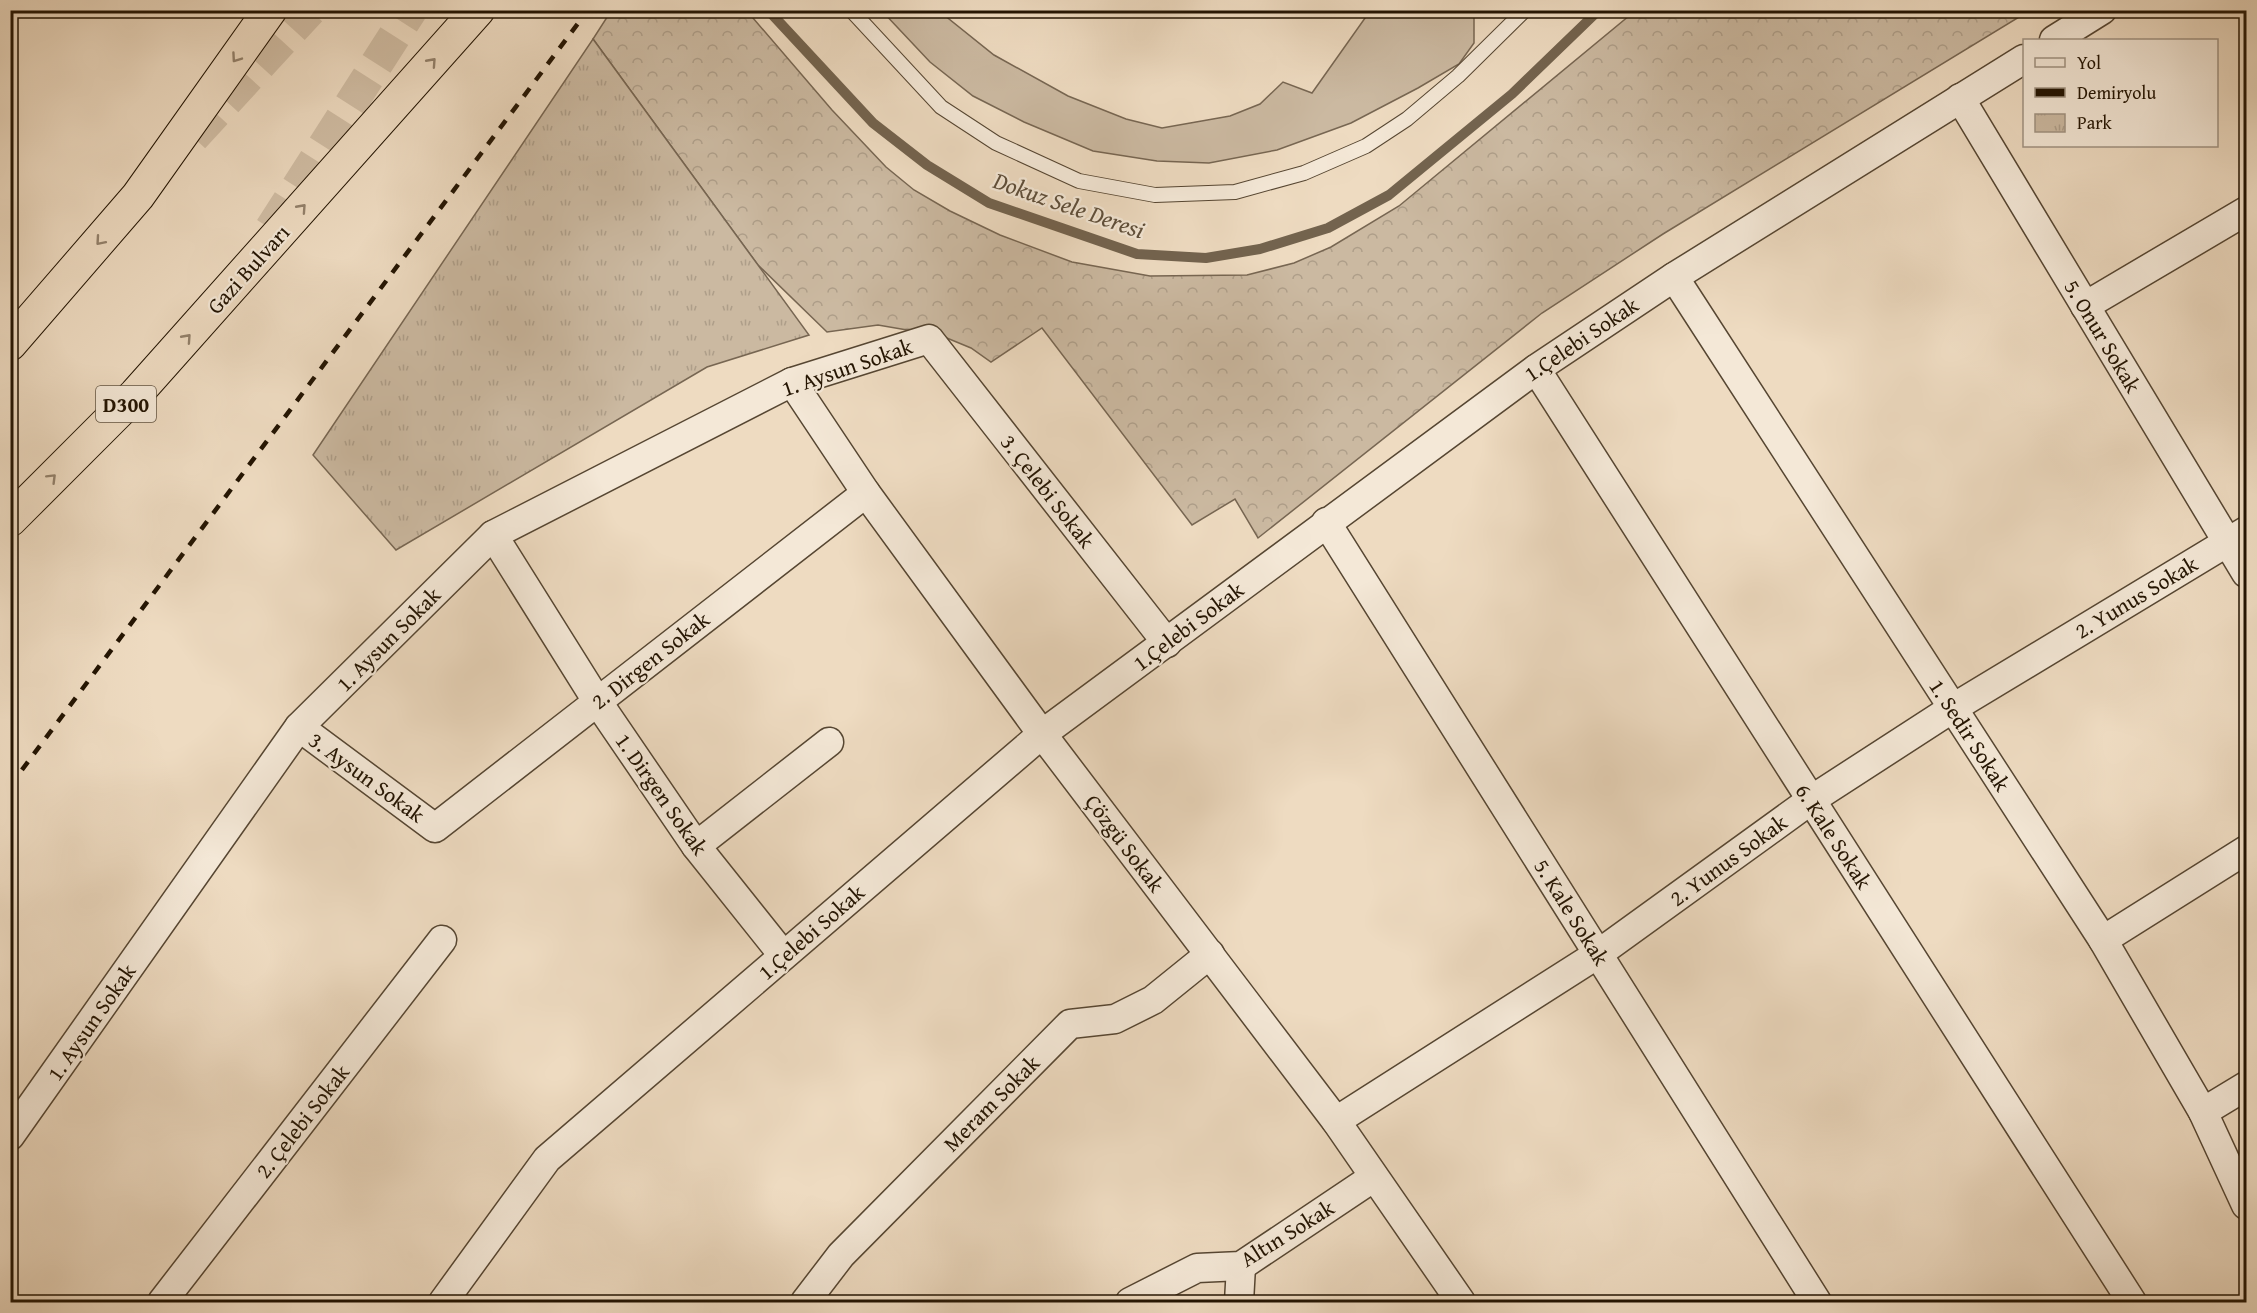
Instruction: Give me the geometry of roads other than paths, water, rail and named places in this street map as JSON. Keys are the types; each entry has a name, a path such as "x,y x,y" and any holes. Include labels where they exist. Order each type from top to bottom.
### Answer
{"highway":[{"path":"10,344 138,196 270,10"},
{"name":"Gazi Bulvarı","path":"10,520 136,394 478,10"}],"street":[{"path":"2056,39 2102,10"},
{"name":"1.Çelebi Sokak","path":"443,1302 547,1159 1042,734 1536,369 1674,277 2023,59"},
{"name":"5. Onur Sokak","path":"1960,98 2085,306 2237,536 2247,573"},
{"path":"2085,306 2247,211"},
{"name":"1. Sedir Sokak","path":"1674,277 2103,940 2204,1112 2247,1205"},
{"name":"1. Aysun Sokak","path":"10,1137 299,727 493,535 792,382 929,339"},
{"name":"3. Çelebi Sokak","path":"929,339 1167,643"},
{"name":"6. Kale Sokak","path":"1536,369 2132,1302"},
{"name":"Çözgü Sokak","path":"792,382 866,493 1042,734 1336,1121 1461,1302"},
{"name":"2. Dirgen Sokak","path":"435,828 866,493"},
{"name":"5. Kale Sokak","path":"1326,522 1818,1302"},
{"name":"1. Dirgen Sokak","path":"493,535 597,701 696,846 783,955"},
{"name":"2. Yunus Sokak","path":"1336,1121 1598,954 1811,800 1953,708 2237,536"},
{"name":"3. Aysun Sokak","path":"299,727 435,828"},
{"path":"696,846 829,742"},
{"path":"2103,940 2247,850"},
{"name":"2. Çelebi Sokak","path":"162,1302 442,940"},
{"name":"Meram Sokak","path":"805,1302 841,1255 1070,1024 1115,1018 1153,1000 1210,954"},
{"path":"2204,1112 2247,1086"},
{"name":"Altın Sokak","path":"1130,1302 1197,1268 1241,1266 1374,1177"},
{"path":"1239,1302 1241,1266"}],"lane":[{"path":"851,10 941,107 996,143 1079,181 1155,195 1235,192 1304,173 1366,146 1407,118 1458,76 1525,10"}],"waterway":[{"name":"Dokuz Sele Deresi","path":"768,10 873,123 927,165 989,203 1137,254 1206,258 1260,249 1328,228 1389,195 1512,94 1599,10"}],"tunnel":[{"path":"193,137 310,10"},
{"path":"271,229 411,10"}],"railway":[{"path":"10,786 588,10"}]}
